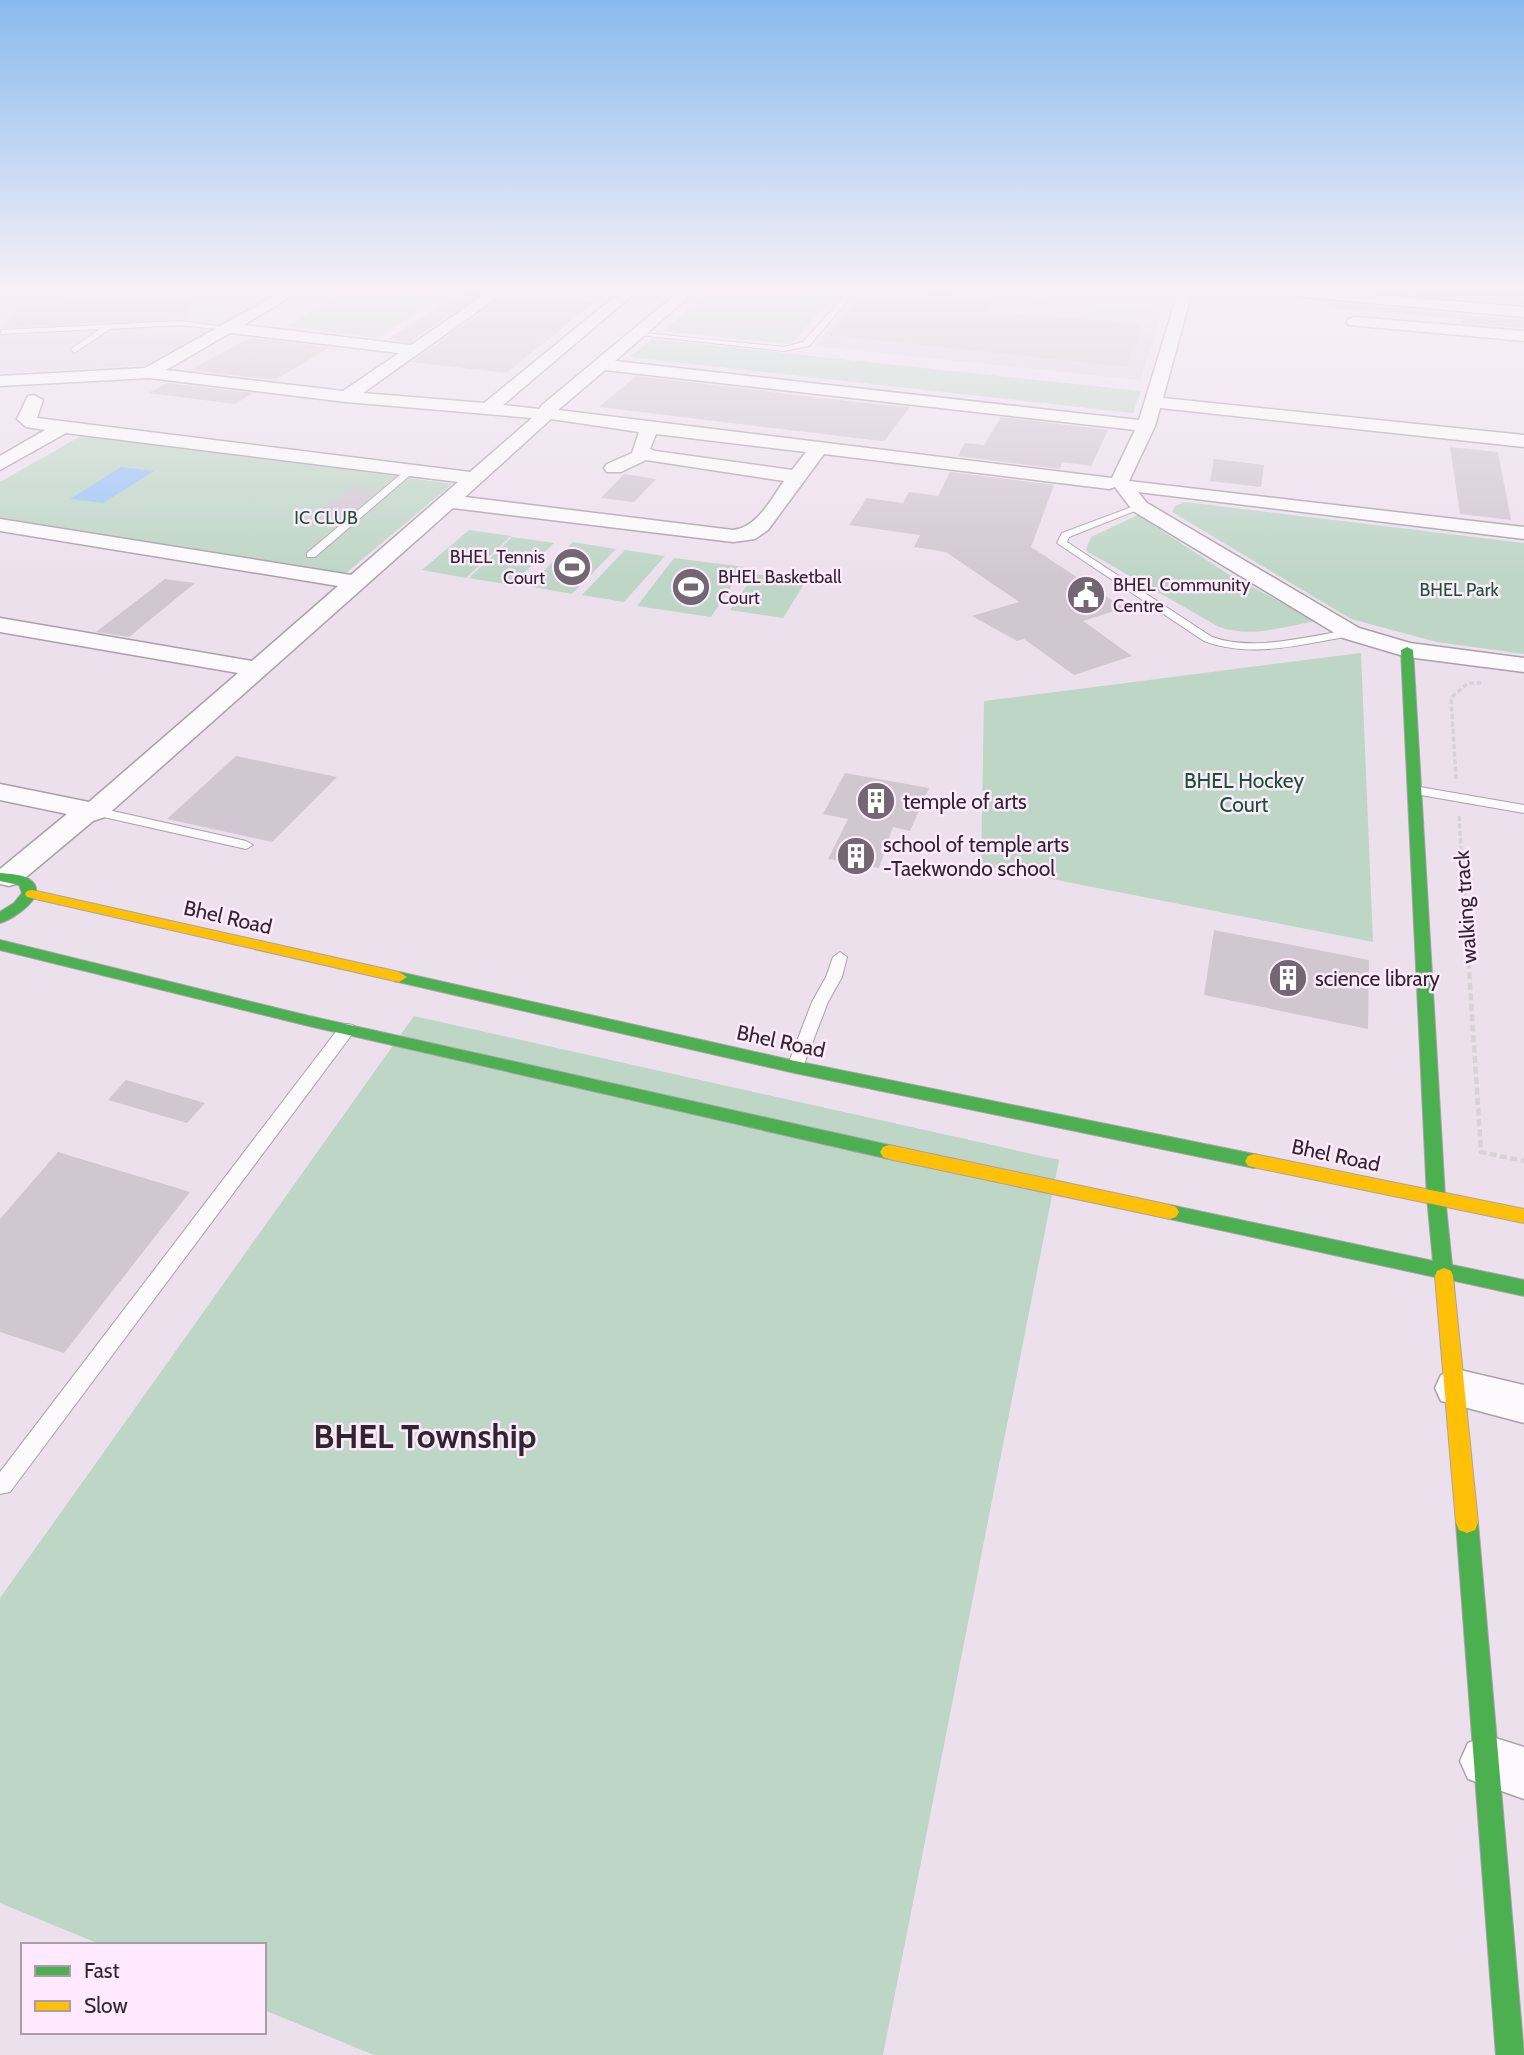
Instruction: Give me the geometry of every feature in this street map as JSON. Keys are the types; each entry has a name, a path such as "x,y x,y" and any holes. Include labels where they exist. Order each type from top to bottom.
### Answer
{"street":[{"path":"271,388 346,397 545,413 1126,489 1524,533"},
{"path":"346,397 359,388"},
{"path":"488,409 513,388"},
{"path":"95,811 573,388"},
{"path":"810,388 1146,426"},
{"path":"1126,489 1157,388"},
{"path":"34,400 27,421 473,478"},
{"path":"1153,402 1524,440"},
{"path":"0,464 63,427"},
{"path":"650,428 639,446 640,451 645,454 797,477"},
{"path":"448,501 733,536 748,535 761,526 818,449"},
{"path":"614,468 645,454"},
{"path":"1126,489 1351,633 1407,650 1524,665"},
{"path":"0,525 355,582"},
{"path":"0,625 256,669"},
{"path":"1407,650 1436,1197 1455,1388 1505,1767 1510,2055"},
{"path":"0,792 95,811"},
{"path":"0,918 20,909 17,882 96,817 95,811"},
{"name":"Bhel Road","path":"17,882 795,1067 1524,1216"},
{"path":"0,945 347,1029 902,1154 1524,1288"},
{"path":"1455,1388 1524,1404"}],"lane":[{"path":"312,555 410,471"},
{"path":"1126,489 1065,535 1062,543 1218,644 1238,648 1351,633"},
{"path":"1414,790 1524,809"},
{"path":"95,811 246,845"},
{"path":"795,1067 840,957"},
{"path":"3,1485 347,1029"}],"path":[{"name":"walking track","path":"1482,683 1468,682 1451,698 1481,1152 1524,1161"}],"green space":[{"path":"907,388 1112,388 1141,391 1133,413"},
{"name":"IC CLUB","path":"86,433 452,484 346,573 0,519 0,482"},
{"name":"BHEL Park","path":"1185,502 1524,543 1524,654 1437,642 1351,619 1172,512 1175,506"},
{"path":"1138,515 1228,574 1316,621 1255,632 1219,627 1088,552 1086,549 1091,537"},
{"name":"BHEL Tennis Court","path":"469,530 511,536 466,578 422,570"},
{"name":"BHEL Tennis Court","path":"512,537 554,543 512,585 469,578"},
{"name":"BHEL Tennis Court","path":"573,542 616,549 572,594 528,586"},
{"name":"BHEL Tennis Court","path":"625,550 665,556 624,602 582,595"},
{"name":"BHEL Basketball Court","path":"674,558 744,567 711,617 637,606"},
{"path":"755,574 806,581 783,618 730,610"},
{"name":"BHEL Hockey Court","path":"1361,653 1373,942 981,865 984,701"},
{"path":"414,1016 1059,1160 883,2055 374,2055 266,2011 266,1943 97,1943 0,1903 0,1598"}],"water":[{"path":"121,467 154,471 103,503 70,499"}],"building":[{"path":"158,388 209,388 253,393 235,404 148,393"},
{"path":"622,388 737,388 910,407 885,440 881,441 599,407"},
{"path":"1001,417 1108,430 1091,466 1062,462 1060,469 958,456 965,443 984,445"},
{"path":"1450,447 1498,452 1511,520 1460,514"},
{"path":"1214,459 1264,465 1261,487 1210,481"},
{"path":"950,472 1054,485 1031,547 1124,608 1083,621 1132,656 1074,675 1024,639 1017,641 972,616 1019,602 946,552 914,547 920,535 849,525 867,498 903,503 909,492 938,496"},
{"path":"624,474 656,479 634,502 601,498"},
{"path":"352,487 377,491 334,527 304,523"},
{"path":"165,579 195,583 129,637 96,632"},
{"path":"236,756 337,777 272,842 167,819"},
{"name":"temple of arts","path":"845,773 929,788 910,831 893,827 879,868 828,859 848,819 823,814"},
{"name":"science library","path":"1214,930 1369,960 1368,1029 1204,995"},
{"path":"126,1080 205,1103 187,1123 108,1100"},
{"path":"58,1152 190,1192 64,1353 0,1332 0,1219"}],"traffic: fast":[{"path":"1407,650 1436,1197 1444,1276"},
{"path":"0,877 15,878 29,887 26,899 0,918"},
{"path":"0,945 309,1021 889,1152"},
{"path":"399,977 795,1067 1254,1161"},
{"path":"1170,1212 1524,1288"},
{"path":"1467,1523 1510,2055"}],"traffic: slow":[{"path":"32,894 399,977"},
{"path":"889,1152 1170,1212"},
{"path":"1254,1161 1524,1216"},
{"path":"1444,1276 1467,1523"}],"place":[{"name":"BHEL Tennis Court","path":"572,567"},
{"name":"BHEL Basketball Court","path":"691,587"},
{"name":"BHEL Community Centre","path":"1086,595"},
{"name":"temple of arts","path":"876,801"},
{"name":"school of temple arts -Taekwondo school","path":"856,856"},
{"name":"science library","path":"1288,978"}],"district":[{"name":"BHEL Township","path":"425,1436"}]}
